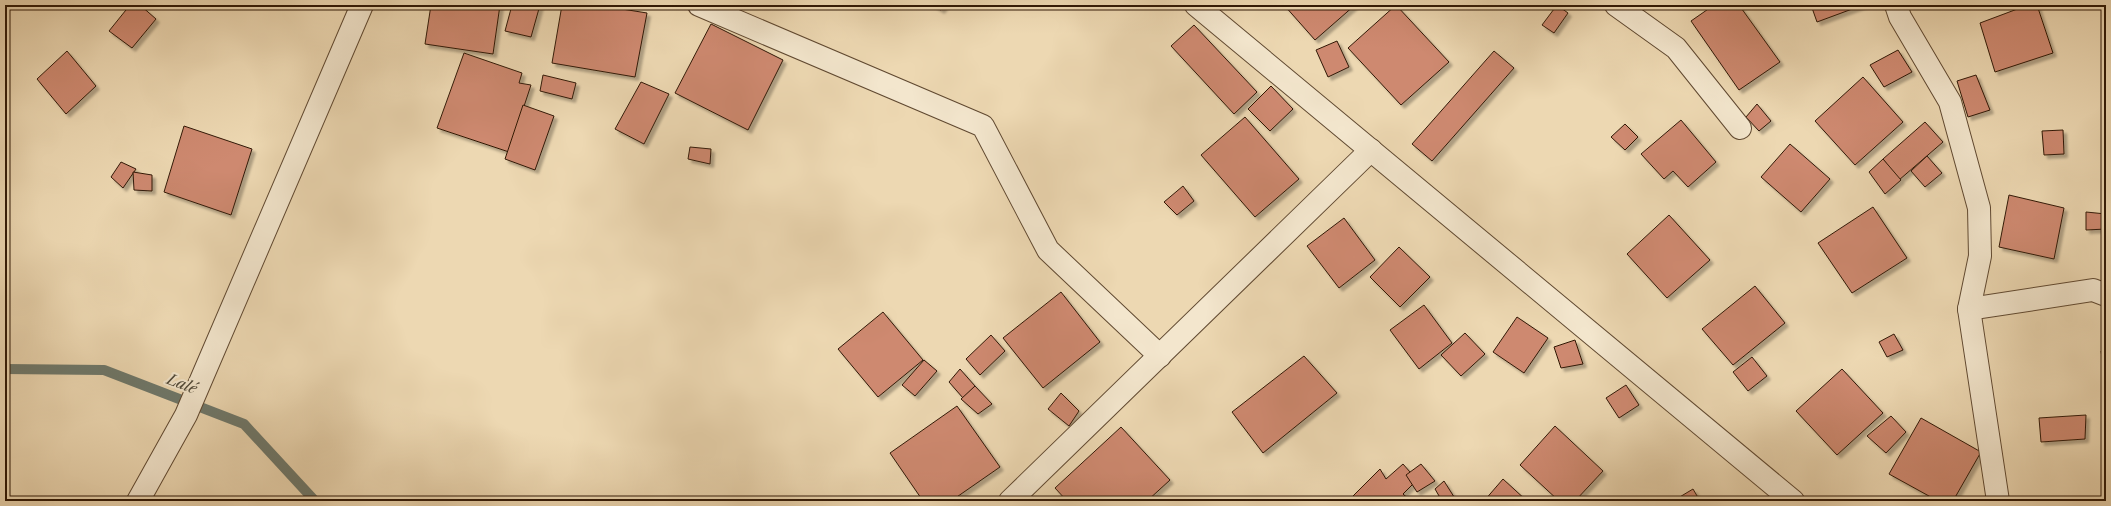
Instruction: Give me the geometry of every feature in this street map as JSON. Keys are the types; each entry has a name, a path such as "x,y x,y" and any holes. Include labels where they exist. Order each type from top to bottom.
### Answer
{"street":[{"path":"138,501 186,416 362,5"},
{"path":"699,5 983,126 1048,250 1160,356"},
{"path":"1196,5 1793,501"},
{"path":"1616,5 1676,48 1740,128"},
{"path":"1896,5 1900,17 1950,102 1980,208 1980,256 1968,309 1998,501"},
{"path":"1010,501 1371,150"},
{"path":"1968,309 2094,290 2106,295"}],"building":[{"path":"130,5 140,5 156,19 132,48 109,31"},
{"path":"431,5 500,5 493,54 425,44"},
{"path":"512,5 540,5 531,37 505,31"},
{"path":"562,5 597,5 647,13 635,77 552,63"},
{"path":"933,5 945,5 941,10"},
{"path":"1284,5 1355,5 1315,40"},
{"path":"1396,5 1449,62 1401,105 1348,48"},
{"path":"1557,5 1568,13 1554,33 1542,25"},
{"path":"1714,5 1739,5 1780,62 1739,90 1691,21"},
{"path":"1811,5 1863,5 1817,22"},
{"path":"2028,5 2037,5 2053,53 1995,72 1980,23"},
{"path":"711,24 783,60 748,130 675,93"},
{"path":"1194,25 1257,92 1234,114 1171,46"},
{"path":"1337,41 1349,67 1328,77 1316,50"},
{"path":"1898,50 1912,72 1884,87 1870,65"},
{"path":"67,51 96,86 66,114 37,79"},
{"path":"1494,51 1514,68 1432,161 1412,144"},
{"path":"464,53 522,73 519,83 531,85 509,152 437,128"},
{"path":"543,75 576,83 572,99 540,91"},
{"path":"1976,75 1990,110 1968,117 1957,81"},
{"path":"1863,77 1903,122 1855,165 1815,121"},
{"path":"641,82 669,94 644,144 615,129"},
{"path":"1271,86 1293,109 1270,131 1248,109"},
{"path":"1757,104 1771,121 1759,131 1746,117"},
{"path":"523,105 554,116 535,170 505,159"},
{"path":"1245,117 1299,179 1255,217 1201,155"},
{"path":"1681,120 1716,162 1688,187 1673,171 1664,179 1641,154"},
{"path":"1925,122 1943,142 1899,180 1883,159"},
{"path":"1625,124 1638,137 1625,150 1611,137"},
{"path":"184,126 252,149 231,215 164,192"},
{"path":"2063,130 2064,154 2044,155 2042,131"},
{"path":"1790,144 1830,179 1801,212 1761,177"},
{"path":"690,147 711,149 710,164 688,159"},
{"path":"1927,156 1942,173 1925,187 1911,171"},
{"path":"1883,159 1901,180 1885,194 1869,172"},
{"path":"121,162 136,169 123,188 111,177"},
{"path":"133,172 152,175 152,191 134,190"},
{"path":"1183,186 1194,201 1177,215 1164,202"},
{"path":"2009,195 2064,208 2054,259 1999,247"},
{"path":"1873,207 1907,258 1852,293 1818,243"},
{"path":"2086,212 2106,214 2106,229 2086,230"},
{"path":"1669,215 1710,260 1667,298 1627,254"},
{"path":"1344,218 1375,260 1339,288 1307,246"},
{"path":"1399,247 1430,277 1400,307 1370,277"},
{"path":"1755,286 1785,323 1733,365 1702,329"},
{"path":"1061,292 1100,342 1043,388 1003,338"},
{"path":"1424,305 1452,343 1419,369 1390,330"},
{"path":"883,312 923,360 878,397 838,349"},
{"path":"1517,317 1548,338 1524,373 1493,352"},
{"path":"1465,333 1485,354 1461,376 1441,355"},
{"path":"1894,334 1903,350 1887,357 1879,342"},
{"path":"991,335 1005,351 980,375 966,359"},
{"path":"1575,340 1583,364 1561,368 1554,347"},
{"path":"2101,351 2106,351 2106,365 2103,365"},
{"path":"1304,356 1337,393 1263,453 1232,412"},
{"path":"1752,357 1767,376 1748,391 1733,372"},
{"path":"924,360 937,371 915,396 902,385"},
{"path":"960,369 975,386 963,398 949,382"},
{"path":"1842,369 1883,413 1837,455 1796,411"},
{"path":"1626,385 1639,405 1619,418 1606,398"},
{"path":"975,386 992,404 978,414 961,399"},
{"path":"1061,393 1079,411 1069,426 1048,409"},
{"path":"957,406 1000,467 951,501 923,501 890,453"},
{"path":"2086,415 2085,439 2041,442 2039,418"},
{"path":"1891,416 1906,432 1886,453 1867,436"},
{"path":"1921,418 1981,452 1953,501 1938,501 1889,474"},
{"path":"1555,426 1603,471 1575,501 1559,501 1520,465"},
{"path":"1121,427 1170,480 1147,501 1067,501 1055,488"},
{"path":"1403,464 1417,480 1403,494 1411,501 1348,501 1380,469 1386,479"},
{"path":"1421,464 1435,481 1417,492 1406,475"},
{"path":"1503,479 1527,501 1484,501"},
{"path":"1444,481 1456,500 1455,501 1442,501 1435,489"},
{"path":"1693,489 1700,501 1673,501"}],"waterway":[{"name":"Lalé","path":"5,369 104,370 244,424 315,501"}]}
